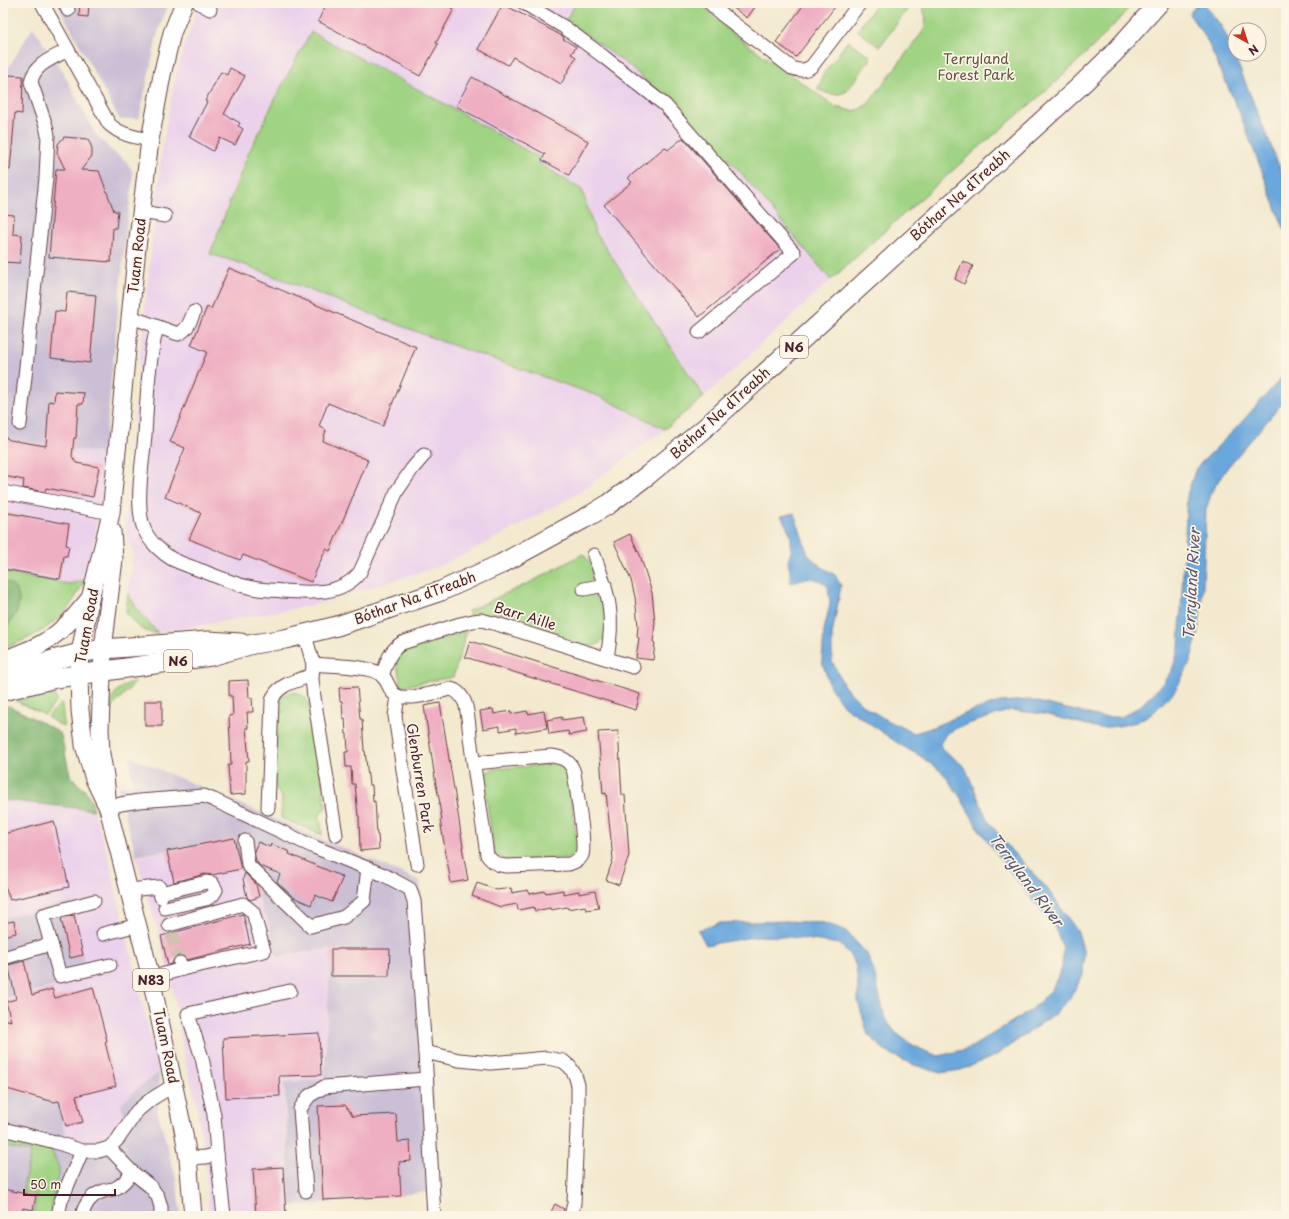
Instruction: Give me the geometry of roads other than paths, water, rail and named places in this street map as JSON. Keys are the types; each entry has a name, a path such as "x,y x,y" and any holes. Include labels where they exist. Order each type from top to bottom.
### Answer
{"highway":[{"name":"Bóthar Na dTreabh","path":"3,691 56,678 211,656 253,644 305,634 336,626 400,606 441,591 531,549 574,526 609,504 638,483 706,427 1074,92 1114,53 1159,3"},
{"name":"Bóthar Na dTreabh","path":"3,673 80,653 103,649 208,641 253,644"}],"main road":[{"name":"Tuam Road","path":"108,808 94,779 84,745 80,710 80,653 111,513 141,212 150,140 162,75 172,32 184,3"},
{"name":"Tuam Road","path":"111,513 114,559 103,649 100,729 101,754 108,808 151,978 174,1085 188,1158 193,1216"},
{"path":"3,662 6,659 45,642 67,625 92,595"}],"street":[{"path":"42,3 109,124 116,130 126,135 150,140"},
{"path":"524,3 564,27 665,105 794,253 699,332"},
{"path":"710,3 720,13 792,68 801,70 808,69 812,66 860,3"},
{"path":"20,424 46,178 48,135 31,82 32,75 37,68 68,50"},
{"path":"141,212 165,216"},
{"path":"131,317 178,334 187,328 194,312"},
{"path":"157,327 153,344 148,383 140,494 140,515 145,531 151,540 158,548 172,559 224,580 249,587 299,592 323,592 343,585 355,579 360,572 397,491 412,469 424,455"},
{"path":"3,492 111,513"},
{"path":"594,555 605,585 610,609 611,638 608,658"},
{"path":"584,589 605,585"},
{"name":"Barr Aille","path":"382,676 388,656 395,647 402,643 460,624 481,620 633,666"},
{"path":"305,634 312,670 314,697 336,835"},
{"path":"268,808 273,695 277,690 312,670 357,668 376,671 384,677 393,693 398,697 405,698 450,689 458,692 463,698 466,705 487,855 491,860 502,866 569,864 578,860 582,855 583,843 574,773 572,766 568,762 559,756 474,762"},
{"name":"Glenburren Park","path":"398,697 395,716 417,864"},
{"path":"108,808 139,801 204,796 314,847 384,875 410,889 414,901 425,1052 434,1216"},
{"path":"245,841 248,865 311,926 344,917 364,901 368,868"},
{"path":"160,893 207,882 212,883 216,890 213,895 206,899 165,908"},
{"path":"129,890 159,887 171,929 243,904 254,912 264,951 181,966 151,978"},
{"path":"94,901 43,915 60,976 110,965"},
{"path":"102,934 138,925"},
{"path":"3,958 51,944"},
{"path":"224,1216 213,1108 202,1058 188,1014 290,991"},
{"path":"425,1052 459,1060 491,1062 547,1058 563,1061 570,1067 575,1075 578,1085 574,1203 571,1216"},
{"path":"306,1191 300,1109 309,1096 324,1087 426,1079"},
{"path":"3,1129 55,1142 82,1151 99,1151 109,1148 118,1139 138,1111 150,1100 174,1085"},
{"path":"109,1148 132,1172 151,1187 158,1196 161,1207 161,1216"},
{"path":"58,1216 61,1201 82,1151"},
{"path":"188,1158 206,1157 218,1154"},
{"path":"82,1216 84,1206 89,1200 103,1191 116,1188 125,1182 132,1172"}],"water":[{"path":"1198,3 1204,3 1222,27 1227,38 1227,62 1237,62 1286,183 1286,234 1240,114 1206,38 1189,14"},
{"name":"Terryland River","path":"1286,371 1286,399 1227,468 1213,489 1206,509 1203,587 1198,635 1189,665 1174,692 1155,711 1137,722 1119,726 1099,728 1044,714 1011,710 959,727 946,734 940,744 942,749 965,767 987,819 1010,849 1046,887 1078,932 1084,953 1083,975 1070,998 1056,1013 995,1056 961,1070 940,1073 911,1064 887,1052 868,1035 858,1001 856,966 849,954 840,944 791,937 758,936 706,945 698,930 720,923 788,921 824,923 845,930 867,954 874,971 885,1019 896,1033 911,1044 939,1056 970,1048 1031,1010 1052,989 1062,968 1063,948 1054,926 1012,874 978,828 959,795 943,773 844,706 830,687 822,661 824,630 830,604 828,586 818,580 810,578 790,583 788,561 791,552 791,535 781,516 794,513 808,555 819,565 835,575 841,586 832,635 832,661 844,686 864,706 888,721 914,733 928,729 971,711 1000,702 1029,700 1101,717 1121,717 1139,707 1160,687 1172,670 1179,648 1187,495 1196,468 1239,425"}],"tunnel":[{"path":"172,933 180,963"}],"park label":[{"name":"Terryland Forest Park","path":"976,68"}]}
